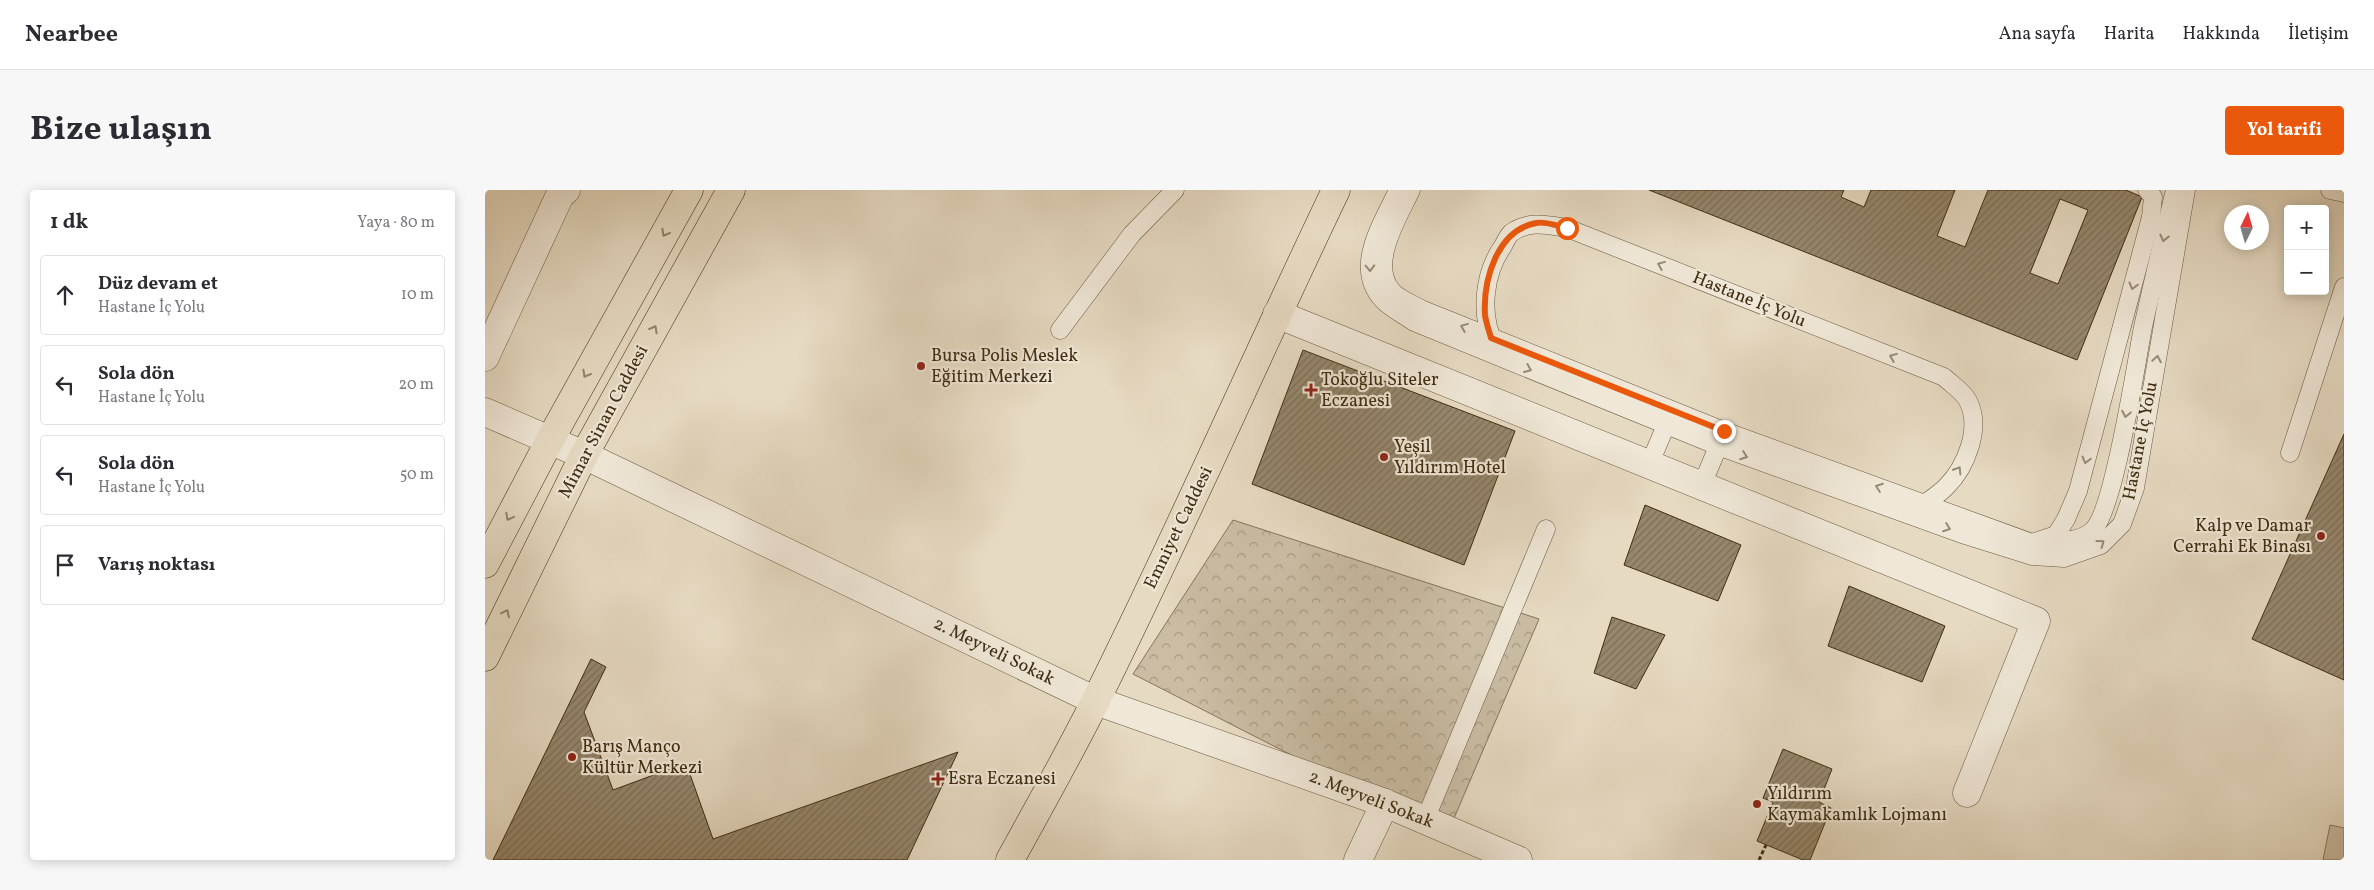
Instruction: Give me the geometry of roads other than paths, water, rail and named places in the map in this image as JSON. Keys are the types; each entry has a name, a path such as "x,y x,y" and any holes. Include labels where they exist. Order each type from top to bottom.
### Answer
{"main road":[{"name":"Mimar Sinan Caddesi","path":"485,564 550,440 689,190"},
{"name":"Mimar Sinan Caddesi","path":"485,657 584,455 731,190"},
{"name":"Emniyet Caddesi","path":"1010,860 1096,701 1205,474 1277,314 1336,190"}],"street":[{"path":"485,357 558,192"},
{"path":"1277,314 2036,621 1967,793"},
{"name":"2. Meyveli Sokak","path":"485,412 584,455 1096,701 1385,803 1517,860"},
{"path":"1358,860 1385,803"}],"lane":[{"path":"1060,330 1132,234 1175,190"},
{"name":"Hastane İç Yolu","path":"1398,190 1369,254 1370,277 1383,299 1415,322 1502,358 1669,419 1965,535 2032,556 2064,558 2101,545 2121,524 2135,488 2186,190"},
{"name":"Hastane İç Yolu","path":"1411,190 1384,252 1383,272 1392,291 1421,310 1491,338 1669,419"},
{"path":"2032,543 2056,535 2066,519 2077,491 2151,217 2153,197 2147,190"},
{"path":"2032,543 2070,541 2092,532 2103,515 2115,470 2143,326 2175,190"},
{"path":"2330,190 2344,193"},
{"name":"Hastane İç Yolu","path":"1502,358 1491,338 1485,318 1489,281 1497,254 1511,233 1537,223 1567,228 1943,377 1968,400 1974,420 1971,444 1960,468 1947,487 1909,514"},
{"path":"2290,453 2344,287"},
{"path":"1649,465 1669,419"},
{"path":"1702,485 1721,439"},
{"name":"Hastane İç Yolu","path":"1721,439 1925,503 2032,543"},
{"path":"1425,820 1546,529"}],"place":[{"name":"Bursa Polis Meslek Eğitim Merkezi","path":"921,366"},
{"name":"Tokoğlu Siteler Eczanesi","path":"1311,390"},
{"name":"Yeşil Yıldırım Hotel","path":"1384,457"},
{"name":"Kalp ve Damar Cerrahi Ek Binası","path":"2321,536"},
{"name":"Barış Manço Kültür Merkezi","path":"572,757"},
{"name":"Esra Eczanesi","path":"938,779"},
{"name":"Yıldırım Kaymakamlık Lojmanı","path":"1757,804"}]}
